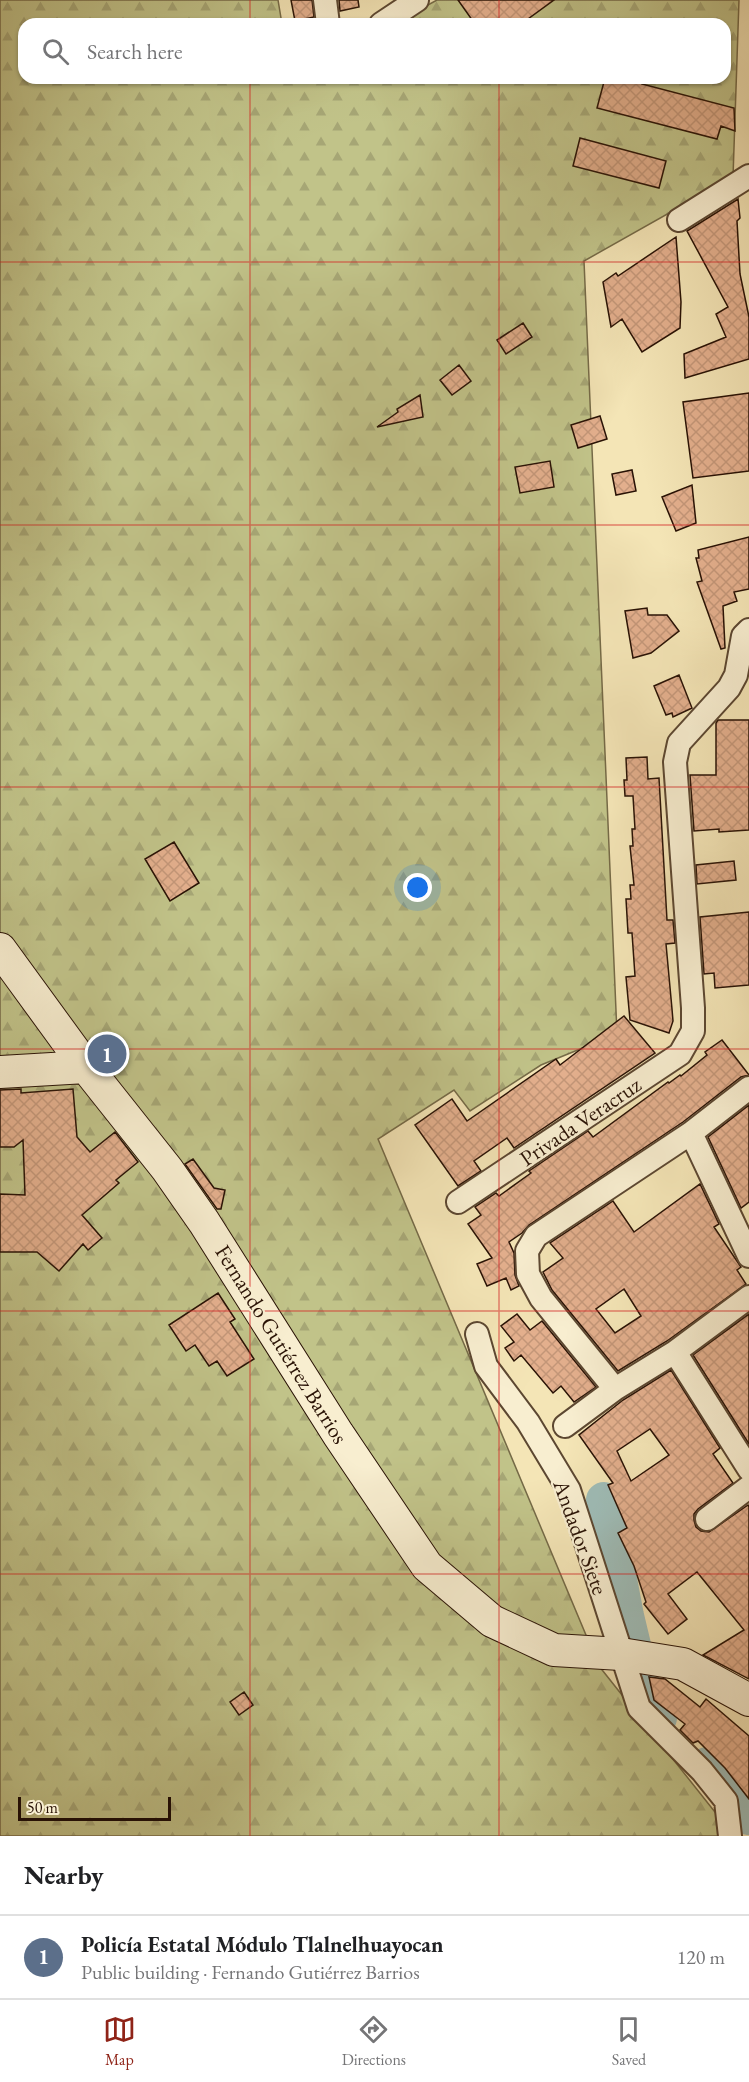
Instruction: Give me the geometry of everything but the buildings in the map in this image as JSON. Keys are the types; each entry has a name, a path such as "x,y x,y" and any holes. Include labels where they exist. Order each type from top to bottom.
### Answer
{"main road":[{"name":"Fernando Gutiérrez Barrios","path":"0,949 86,1067 167,1169 338,1434 427,1566 492,1622 554,1650 639,1657 683,1664 749,1700"},
{"path":"0,1072 86,1067"}],"street":[{"path":"325,0 327,18"},
{"path":"390,18 417,0"},
{"path":"679,220 749,176"},
{"name":"Privada Veracruz","path":"458,1202 680,1054 693,1031 675,762 679,742 729,688 736,675 743,636 749,630"},
{"path":"615,1389 542,1298 528,1274 527,1251 536,1236 691,1133 749,1088"},
{"path":"691,1133 749,1256"},
{"path":"565,1426 615,1389 675,1352 749,1297"},
{"name":"Andador Siete","path":"477,1334 486,1366 528,1422 569,1490 639,1657 639,1708 702,1771 726,1801 730,1836"},
{"path":"675,1352 749,1469"},
{"path":"707,1519 749,1487"}],"green space":[{"path":"0,0 278,0 281,18 18,18 18,84 731,84 731,18 404,18 437,0 739,0 733,177 584,261 617,1034 541,1065 470,1111 454,1090 378,1139 599,1666 734,1836 0,1836"}],"waterway":[{"path":"604,1500 626,1616 648,1708 659,1718"},
{"path":"707,1765 749,1817"}],"place":[{"name":"Policía Estatal Módulo Tlalnelhuayocan","path":"107,1054"}]}
